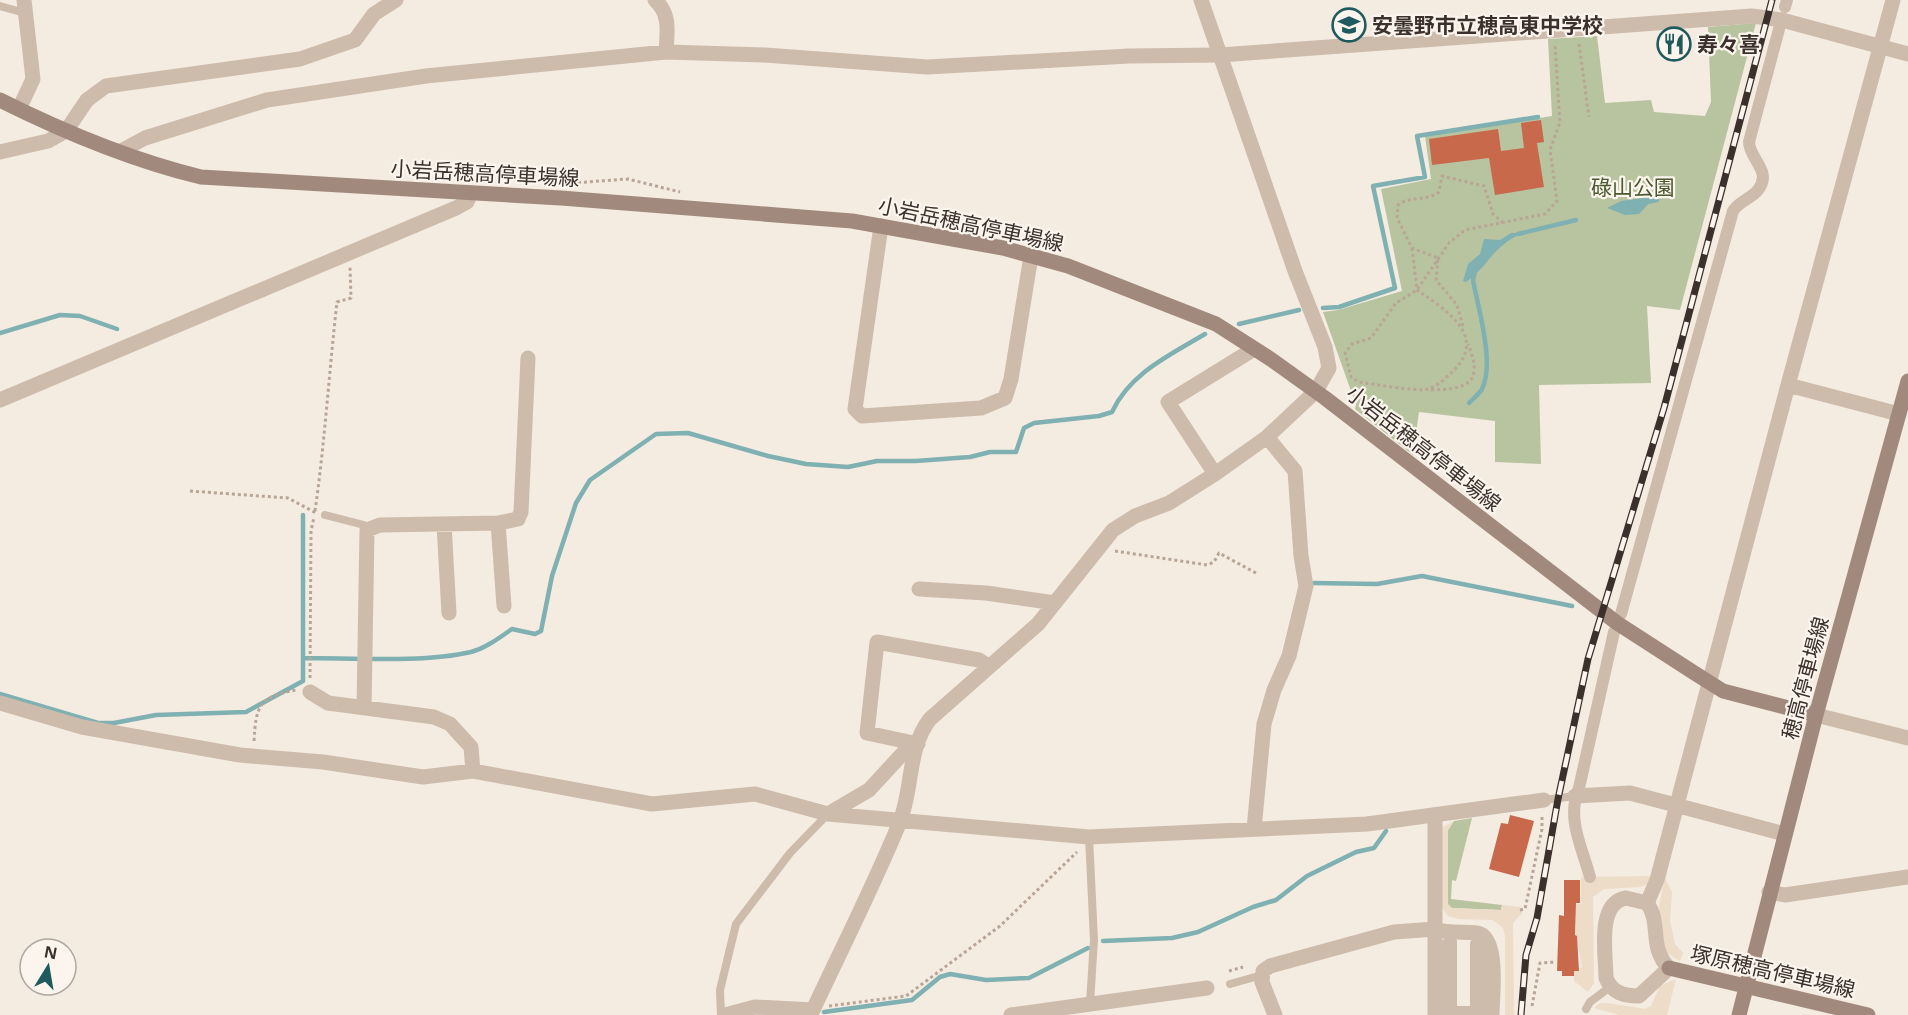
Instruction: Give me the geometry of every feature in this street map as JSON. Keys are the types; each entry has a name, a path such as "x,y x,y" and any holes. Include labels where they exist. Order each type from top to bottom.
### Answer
{"main road":[{"name":"小岩岳穂高停車場線","path":"0,100 66,132 159,166 201,177 762,213 881,226 1031,256 1068,266 1216,324 1316,391 1617,623 1708,682 1723,691 1816,715"},
{"name":"穂高停車場線","path":"1739,1015 1816,715 1903,415 1908,381"},
{"name":"塚原穂高停車場線","path":"1669,968 1868,1015"}],"street":[{"path":"0,152 48,141 66,132 87,100 106,86 300,59 355,40 374,14 396,0"},
{"path":"655,0 664,8 667,21 666,52"},
{"path":"723,1015 755,1008 813,1013 901,821 918,744 923,728 930,719 988,666 1020,642 1098,549 1124,523 1170,502 1267,437 1316,391 1329,368 1325,347 1287,249 1201,0"},
{"path":"1647,903 1657,880 1708,682 1893,0"},
{"path":"19,109 33,79 24,6"},
{"path":"121,151 145,138 267,100 426,76 666,52 765,55 927,67 1129,56 1220,55 1752,16 1782,20 1908,54"},
{"path":"1621,614 1733,211 1739,202 1758,190 1763,182 1761,165 1749,149 1749,142 1779,28"},
{"path":"0,400 456,208 467,202 471,193"},
{"path":"881,226 855,409 862,416 981,408 1005,398 1011,379 1031,256"},
{"path":"1215,474 1168,402 1254,349"},
{"path":"363,708 367,530 380,525 498,523 518,519 521,512 528,358"},
{"path":"1788,385 1903,415"},
{"path":"1254,829 1264,724 1274,690 1289,656 1306,585 1301,556 1295,471 1267,437"},
{"path":"498,523 504,606"},
{"path":"444,524 450,613"},
{"path":"919,589 986,593 1055,603"},
{"path":"1590,877 1572,815 1614,632"},
{"path":"918,744 867,733 877,642 979,660 988,666"},
{"path":"310,692 327,703 434,717 450,724 471,747 473,771"},
{"path":"0,703 82,727 240,755 323,762 423,777 473,771 652,804 755,794 828,814 1089,838 1367,824 1542,801"},
{"path":"1816,715 1908,738"},
{"path":"828,814 869,789 904,752 918,744"},
{"path":"1575,796 1630,793 1785,834"},
{"path":"1435,815 1435,1015"},
{"path":"1769,892 1785,895 1908,877"},
{"path":"1626,898 1647,903 1653,911 1655,942 1661,960 1669,968 1639,996 1628,996 1610,987 1606,978 1606,918 1610,906 1618,899 1626,898"},
{"path":"1275,1015 1262,982 1262,975 1270,966 1394,932 1435,930 1478,933 1488,941 1493,955 1492,1015"},
{"path":"1443,1015 1443,948 1450,941 1451,1012 1476,1012 1476,944 1485,955 1485,1015"},
{"path":"1011,1015 1207,988"}],"lane":[{"path":"0,6 24,6"},
{"path":"325,515 364,525 367,530"},
{"path":"1542,801 1575,796"},
{"path":"723,1015 720,990 736,924 790,853 828,814"},
{"path":"1089,838 1095,940 1090,1003"},
{"path":"1230,984 1262,975"},
{"path":"1586,1009 1610,987"}],"path":[{"path":"1579,30 1580,55 1589,117"},
{"path":"1438,258 1436,280 1457,305 1473,357 1474,370 1468,383 1460,389 1427,390 1359,382 1351,377 1345,353 1352,344 1371,338 1396,303 1417,290 1438,258 1449,243 1466,230 1545,214 1557,201 1550,150 1560,122 1554,32"},
{"path":"1463,327 1417,290 1412,248 1397,218 1398,205 1405,200 1432,198 1439,192 1442,176 1484,186 1493,214 1503,223"},
{"path":"1412,248 1438,258"},
{"path":"1427,390 1438,384 1462,362 1467,343"},
{"path":"190,491 288,498 325,515"},
{"path":"1098,549 1207,565 1214,562 1219,553 1256,573"},
{"path":"1520,910 1525,909 1542,829 1542,801"},
{"path":"813,1013 906,996 1000,926 1089,838"},
{"path":"1532,1006 1540,963 1556,962"}],"green space":[{"name":"碌山公園","path":"1756,23 1680,310 1647,306 1651,383 1539,385 1541,464 1495,462 1495,421 1419,412 1413,455 1355,409 1356,405 1323,312 1338,310 1402,291 1381,189 1431,179 1425,136 1552,116 1548,39 1597,36 1605,103 1651,100 1654,112 1705,116 1711,102 1708,27"},
{"path":"1472,818 1456,881 1452,880 1451,899 1502,905 1501,910 1452,908 1448,905 1448,830 1454,821"}],"shaded area":[{"path":"1454,821 1448,830 1448,904 1452,908 1501,910 1502,905 1520,907 1522,913 1513,923 1514,1015 1505,1015 1505,936 1503,928 1493,920 1458,919 1448,916 1442,908 1440,829"},
{"path":"1652,876 1648,884 1640,887 1604,889 1593,897 1594,983 1588,992 1574,981 1574,971 1582,967 1576,935 1576,904 1581,904 1581,877"},
{"path":"1665,878 1672,892 1670,921 1675,944 1683,953 1680,961 1667,953 1663,944 1659,906"},
{"path":"1676,979 1667,1015 1620,1015 1594,1008 1600,1003 1607,1003 1646,1009 1651,1006 1660,986"}],"water":[{"path":"1650,197 1651,201 1639,214 1625,215 1607,208 1621,201"},
{"path":"1511,233 1523,233 1504,244 1474,276 1466,282 1463,281 1468,264 1480,254 1484,239 1500,240"}],"building":[{"path":"1541,120 1544,142 1537,143 1544,187 1495,195 1489,158 1432,165 1429,139 1498,129 1501,151 1524,148 1521,123"},
{"path":"1510,815 1534,821 1519,877 1489,869 1501,823 1508,824"},
{"path":"1564,880 1580,880 1580,903 1576,903 1575,935 1577,936 1579,971 1574,971 1574,976 1562,976 1562,971 1557,971 1559,915 1564,916"}],"waterway":[{"path":"1323,308 1339,307 1395,288 1373,186 1425,177 1417,136 1538,117"},
{"path":"1647,202 1657,200"},
{"path":"1518,234 1576,220"},
{"path":"1469,403 1482,389 1487,365 1484,335 1473,280 1475,271"},
{"path":"1239,324 1299,310"},
{"path":"0,333 60,315 80,316 117,329"},
{"path":"0,694 98,723 114,723 156,715 246,712 303,681 303,658 432,658 477,650 512,629 535,634 541,631 552,576 576,503 590,480 656,434 688,433 768,456 806,464 848,467 877,461 916,461 970,457 990,452 1016,452 1024,428 1034,423 1099,416 1112,412 1129,386 1140,376 1152,366 1205,334"},
{"path":"303,515 303,658"},
{"path":"1314,583 1377,584 1422,576 1572,606"},
{"path":"1103,941 1172,938 1198,932 1253,907 1276,900 1307,876 1356,852 1374,848 1386,831"},
{"path":"824,1012 912,1000 940,977 950,974 986,980 1029,978 1088,948"}],"railway":[{"path":"1521,1015 1526,955 1537,918 1558,799 1588,659 1664,408 1772,0"}],"place":[{"name":"安曇野市立穂高東中学校","path":"1349,25"},
{"name":"寿々喜","path":"1674,44"}]}
